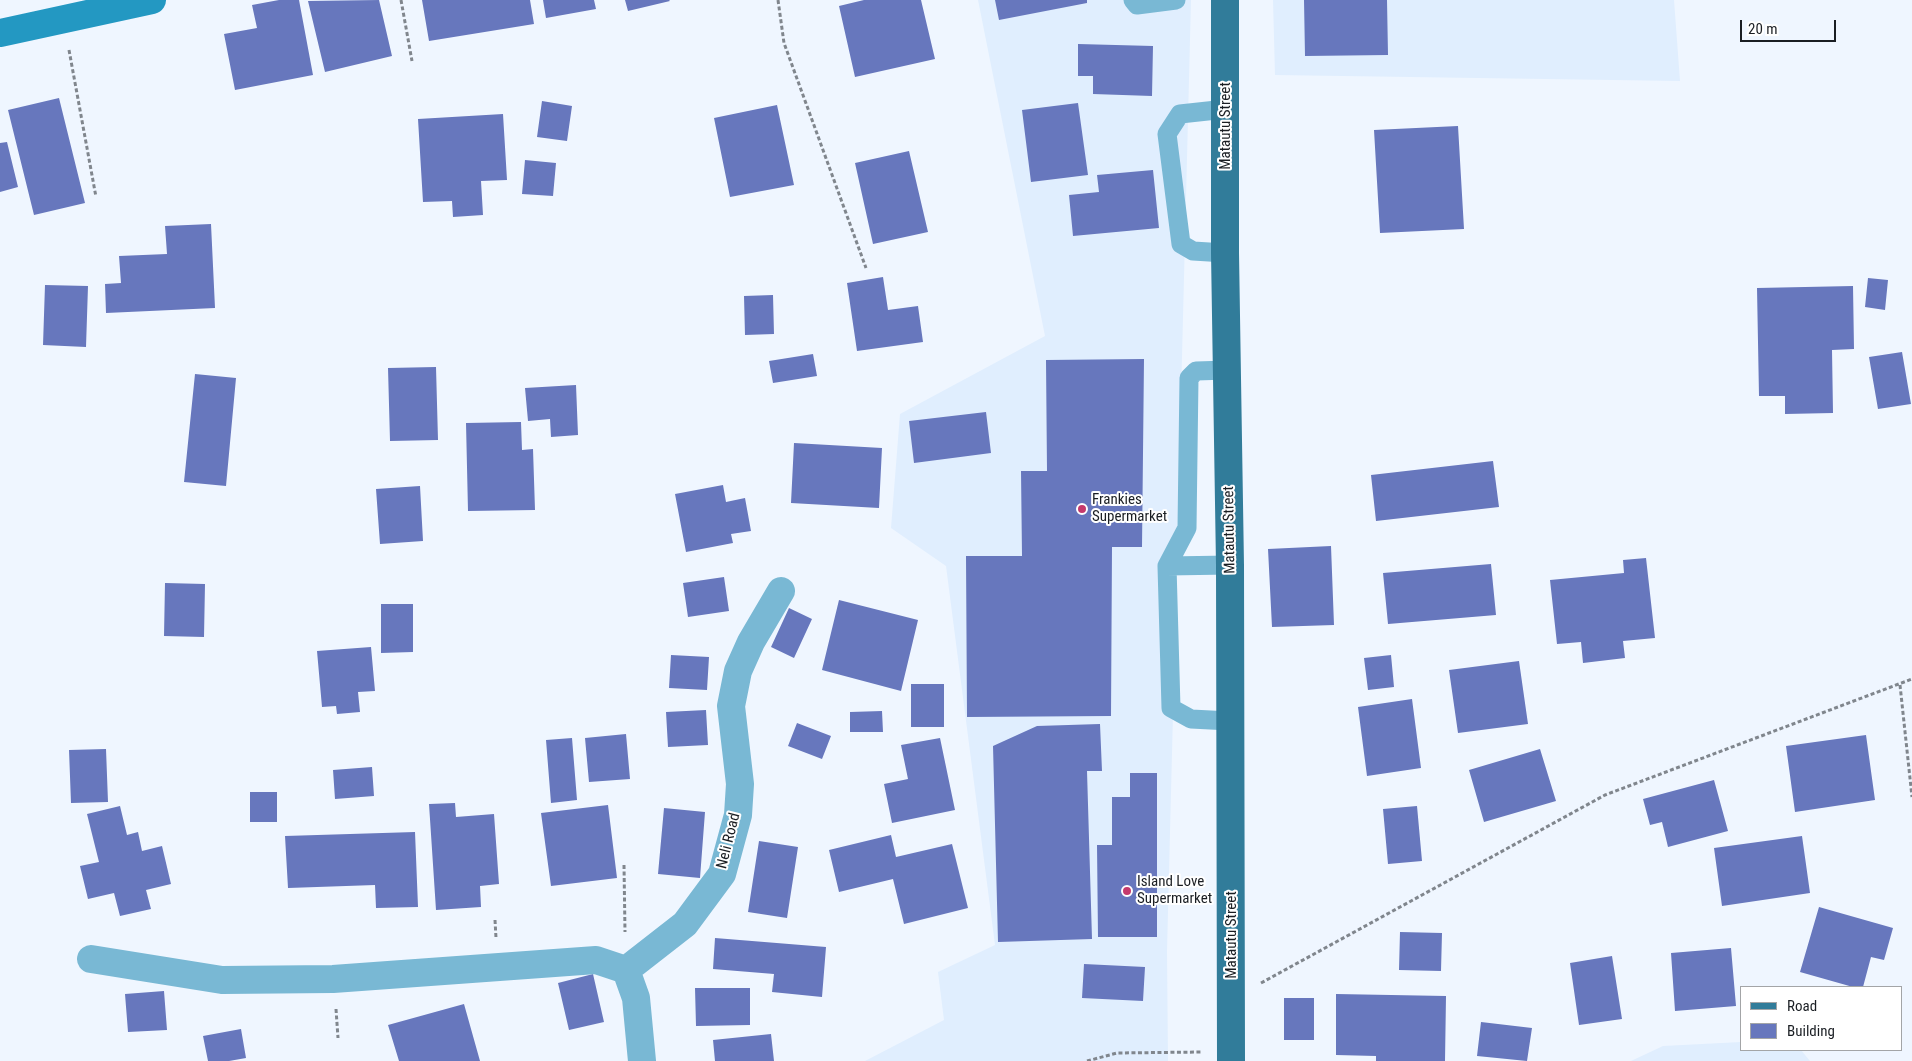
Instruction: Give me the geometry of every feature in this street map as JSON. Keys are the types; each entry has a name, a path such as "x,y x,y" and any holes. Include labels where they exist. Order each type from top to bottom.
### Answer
{"main road":[{"path":"0,33 152,0"},
{"name":"Matautu Street","path":"1225,0 1225,253 1230,565 1231,1057"}],"street":[{"name":"Neli Road","path":"626,970 686,924 722,874 738,815 740,784 731,706 738,671 750,642 781,591"},
{"path":"91,959 222,980 333,978 596,960 626,970 636,998 642,1061"}],"lane":[{"path":"1133,0 1138,5 1176,0"},
{"path":"1225,253 1193,251 1181,244 1167,134 1180,114 1226,109"},
{"path":"1228,370 1196,371 1189,378 1187,528 1166,566 1171,708 1191,719 1230,721"},
{"path":"1166,566 1230,565"}],"path":[{"path":"401,0 412,61"},
{"path":"778,0 784,43 866,268"},
{"path":"64,20 96,197"},
{"path":"1232,999 1605,795 1912,679"},
{"path":"1900,685 1912,796"},
{"path":"624,865 626,970"},
{"path":"1087,1061 1117,1053 1231,1057"}],"shaded area":[{"path":"978,0 1191,0 1167,951 1168,1061 865,1061 944,1020 938,972 995,945 946,566 891,528 900,414 1045,336"},
{"path":"1273,0 1674,0 1680,81 1275,75"},
{"path":"1740,1042 1740,1051 1802,1051 1810,1061 1631,1061 1663,1046"}],"building":[{"path":"279,0 299,0 313,75 235,90 224,34 257,28 252,5"},
{"path":"379,0 392,56 325,72 308,1"},
{"path":"422,0 530,0 534,24 429,41"},
{"path":"543,0 594,0 596,9 546,18"},
{"path":"625,0 669,0 670,1 628,11"},
{"path":"864,0 921,0 935,59 855,77 839,6"},
{"path":"995,0 1087,0 1087,3 999,20"},
{"path":"1304,0 1387,0 1388,55 1305,56"},
{"path":"1078,44 1153,46 1152,96 1093,94 1093,76 1078,76"},
{"path":"59,98 85,203 34,215 8,110"},
{"path":"542,101 572,106 567,141 537,137"},
{"path":"1078,103 1088,175 1031,182 1022,110"},
{"path":"777,105 794,185 730,197 714,118"},
{"path":"503,114 507,180 481,181 483,215 453,217 452,201 423,202 418,119"},
{"path":"1458,126 1464,229 1380,233 1374,130"},
{"path":"7,142 18,187 0,192 0,143"},
{"path":"909,151 928,232 873,244 855,163"},
{"path":"525,160 556,163 553,196 522,194"},
{"path":"1153,170 1159,228 1073,236 1069,195 1099,192 1097,175"},
{"path":"211,224 215,308 106,313 105,284 121,283 119,256 167,254 165,226"},
{"path":"883,277 888,310 918,306 923,342 857,351 847,283"},
{"path":"1868,278 1888,280 1885,310 1865,307"},
{"path":"45,285 88,286 86,347 43,345"},
{"path":"1853,286 1854,349 1832,350 1833,413 1785,414 1785,396 1759,396 1757,288"},
{"path":"773,295 774,334 745,335 744,296"},
{"path":"1902,352 1911,404 1878,409 1869,357"},
{"path":"813,354 817,376 773,383 769,361"},
{"name":"Frankies Supermarket","path":"1144,359 1142,547 1112,547 1111,716 967,717 966,556 1022,556 1021,471 1047,471 1046,360"},
{"path":"436,367 438,440 390,441 388,368"},
{"path":"195,374 236,378 226,486 184,482"},
{"path":"576,385 578,435 551,437 550,419 528,421 525,388"},
{"path":"986,412 991,453 914,463 909,421"},
{"path":"521,422 522,450 533,449 535,510 468,511 466,423"},
{"path":"794,443 882,448 879,508 791,503"},
{"path":"1493,461 1499,507 1376,521 1371,475"},
{"path":"723,485 726,502 745,498 751,531 731,534 733,543 686,552 675,494"},
{"path":"420,486 423,541 380,544 376,489"},
{"path":"1331,546 1334,625 1272,627 1268,549"},
{"path":"1646,558 1655,638 1623,641 1625,658 1583,663 1581,642 1557,644 1550,580 1624,573 1623,560"},
{"path":"1491,564 1496,615 1388,624 1383,573"},
{"path":"724,577 729,611 688,617 683,583"},
{"path":"165,583 205,584 204,637 164,636"},
{"path":"839,600 918,620 901,691 822,670"},
{"path":"381,604 413,604 413,652 381,653"},
{"path":"789,608 812,619 794,658 771,647"},
{"path":"371,647 375,691 358,692 360,712 337,714 336,706 322,707 317,651"},
{"path":"671,655 709,657 707,690 669,688"},
{"path":"1391,655 1394,687 1368,690 1364,658"},
{"path":"1519,661 1528,724 1458,733 1449,670"},
{"path":"911,684 944,684 944,727 911,727"},
{"path":"1412,699 1421,768 1367,776 1358,707"},
{"path":"706,710 708,745 668,747 666,712"},
{"path":"882,711 883,732 850,732 850,712"},
{"path":"797,723 831,736 822,759 788,746"},
{"path":"1100,724 1102,771 1087,771 1092,939 998,942 993,746 1037,726"},
{"path":"626,734 630,779 589,782 585,738"},
{"path":"1866,735 1875,800 1795,812 1786,746"},
{"path":"572,738 577,800 551,803 546,740"},
{"path":"940,738 955,810 892,823 884,784 908,779 901,745"},
{"path":"106,749 108,802 71,803 69,750"},
{"path":"1540,749 1556,801 1484,822 1469,770"},
{"path":"372,767 374,796 335,799 333,770"},
{"name":"Island Love Supermarket","path":"1130,773 1157,773 1157,937 1098,937 1097,845 1112,845 1112,797 1130,797"},
{"path":"1714,780 1728,831 1668,847 1662,822 1650,825 1643,799"},
{"path":"250,792 277,792 277,822 250,822"},
{"path":"455,803 456,817 494,814 499,884 480,886 481,907 436,910 429,804"},
{"path":"608,805 617,878 551,886 541,813"},
{"path":"120,806 127,835 138,832 142,851 162,846 171,884 146,890 151,909 120,916 114,893 88,899 80,866 99,862 87,814"},
{"path":"1417,806 1422,861 1388,864 1383,809"},
{"path":"664,808 705,812 700,878 658,874"},
{"path":"415,832 418,907 376,908 375,885 288,888 285,836"},
{"path":"891,835 896,857 952,844 968,908 904,924 893,879 839,892 829,850"},
{"path":"1802,836 1810,893 1722,906 1714,848"},
{"path":"759,841 798,847 787,918 748,912"},
{"path":"1819,907 1893,928 1884,960 1871,957 1863,986 1849,986 1800,972"},
{"path":"1400,932 1442,933 1441,971 1399,970"},
{"path":"715,938 826,947 822,997 772,992 774,974 713,969"},
{"path":"1731,948 1736,1006 1675,1011 1671,953"},
{"path":"1612,956 1622,1019 1579,1025 1570,963"},
{"path":"1084,964 1145,967 1143,1001 1082,998"},
{"path":"593,974 604,1022 569,1030 558,983"},
{"path":"695,988 750,988 750,1025 696,1026"},
{"path":"164,991 167,1030 128,1032 125,994"},
{"path":"1336,994 1446,996 1445,1061 1376,1061 1376,1056 1336,1055"},
{"path":"1284,998 1314,998 1314,1040 1284,1040"},
{"path":"464,1004 480,1061 399,1061 388,1025"},
{"path":"1481,1022 1532,1028 1527,1061 1477,1056"},
{"path":"241,1029 246,1058 229,1061 208,1061 203,1036"},
{"path":"771,1034 774,1061 715,1061 713,1040"}],"place":[{"name":"Frankies Supermarket","path":"1082,509"},
{"name":"Island Love Supermarket","path":"1127,891"}]}
